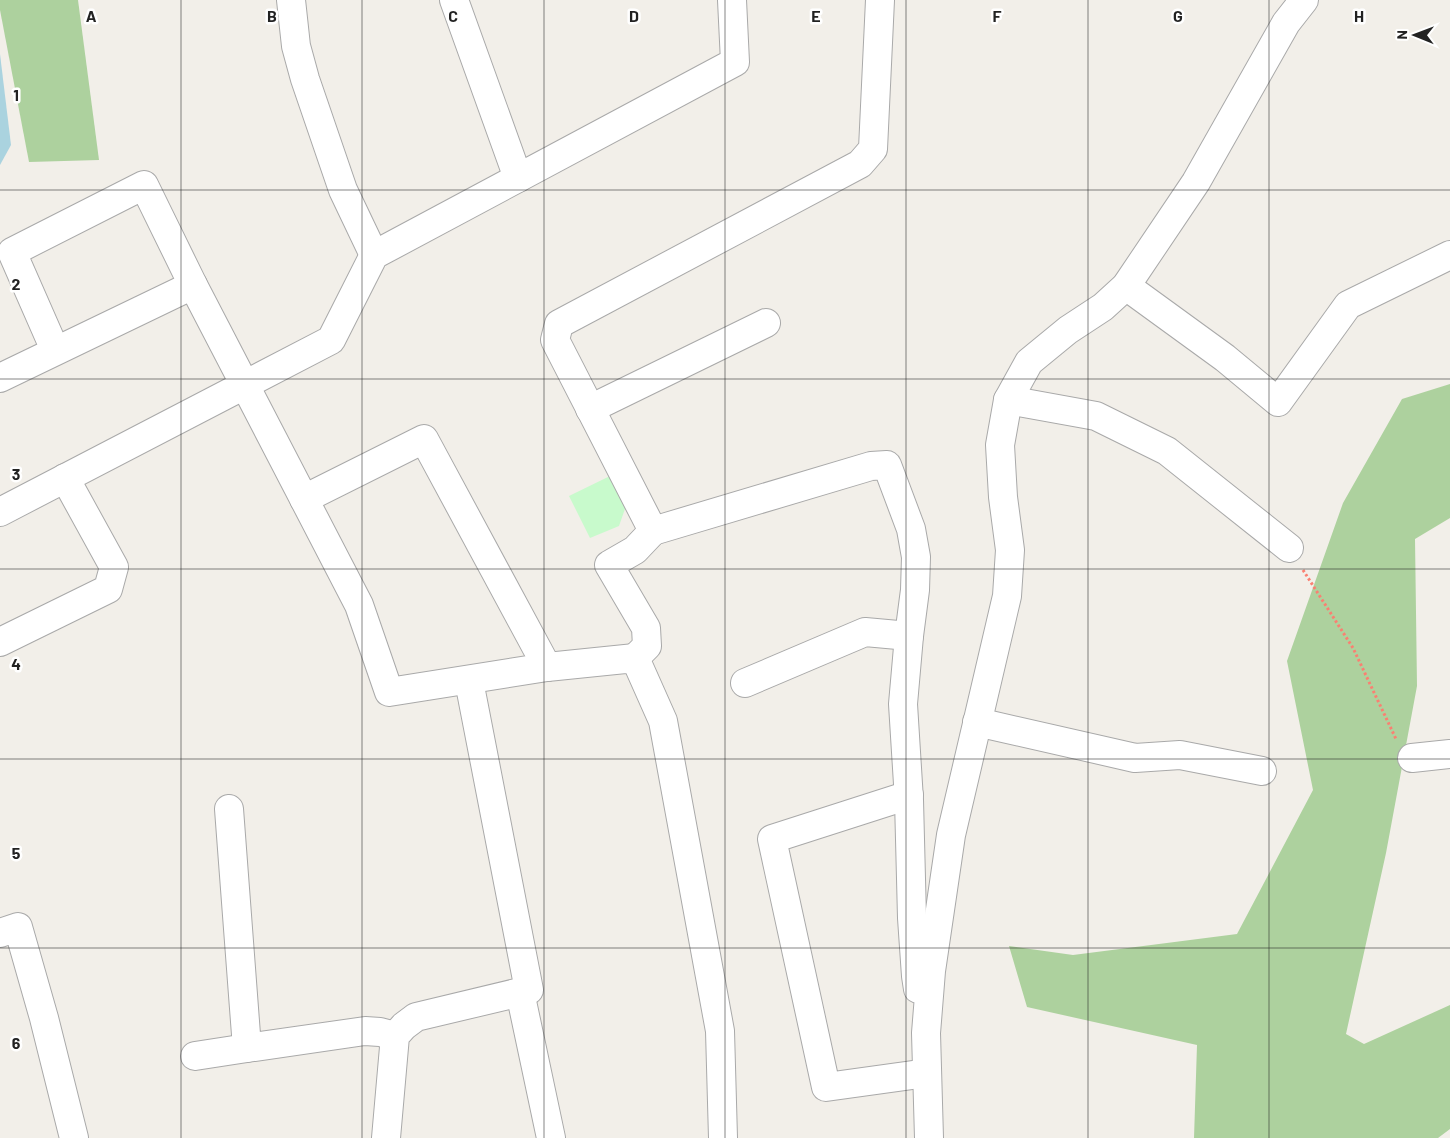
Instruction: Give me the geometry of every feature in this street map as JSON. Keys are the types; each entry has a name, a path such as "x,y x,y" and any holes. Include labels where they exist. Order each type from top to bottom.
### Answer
{"street":[{"path":"291,0 296,46 305,80 343,190 374,255"},
{"path":"454,0 518,178"},
{"path":"0,512 331,340 374,255 735,62 732,0"},
{"path":"653,531 555,340 559,324 860,164 873,149 880,0"},
{"path":"929,1138 926,1033 931,971 951,835 1007,596 1010,550 1003,497 1000,445 1008,400 1029,362 1068,330 1103,307 1126,286 1196,182 1286,23 1304,0"},
{"path":"55,350 12,252 144,185 193,285 358,605 389,692 469,681 547,667 635,658 647,646 646,628 609,565 635,550 653,531 871,466 887,465 911,529 916,557 916,590 909,636 903,704 916,976 926,1033"},
{"path":"1126,286 1225,358 1278,402 1348,305 1450,255"},
{"path":"0,378 193,285"},
{"path":"590,409 766,323"},
{"path":"1008,400 1096,416 1167,451 1289,548"},
{"path":"304,499 424,439 547,667"},
{"path":"0,642 108,589 114,567 65,478"},
{"path":"745,683 865,632 909,636"},
{"path":"635,658 663,721 720,1031 723,1138"},
{"path":"386,1138 395,1036 404,1026 416,1017 529,990 469,681"},
{"path":"977,722 1135,758 1180,755 1262,771"},
{"path":"1412,758 1450,754"},
{"path":"908,795 772,839 826,1087 927,1072"},
{"path":"229,809 247,1048"},
{"path":"0,933 18,927 44,1018 74,1138"},
{"path":"520,992 551,1138"},
{"path":"195,1056 365,1031 395,1036"}],"path":[{"path":"1289,548 1354,648 1396,740 1412,758"}],"green space":[{"path":"0,0 78,0 99,160 29,162 0,10"},
{"path":"1450,384 1450,518 1415,539 1417,686 1386,853 1346,1034 1364,1044 1450,1005 1450,1129 1438,1138 1194,1138 1197,1045 1027,1007 1009,946 1073,955 1237,934 1313,790 1287,661 1343,503 1402,399"},
{"path":"610,476 626,506 619,526 590,538 569,496"}],"water":[{"path":"0,54 11,145 0,165"}]}
